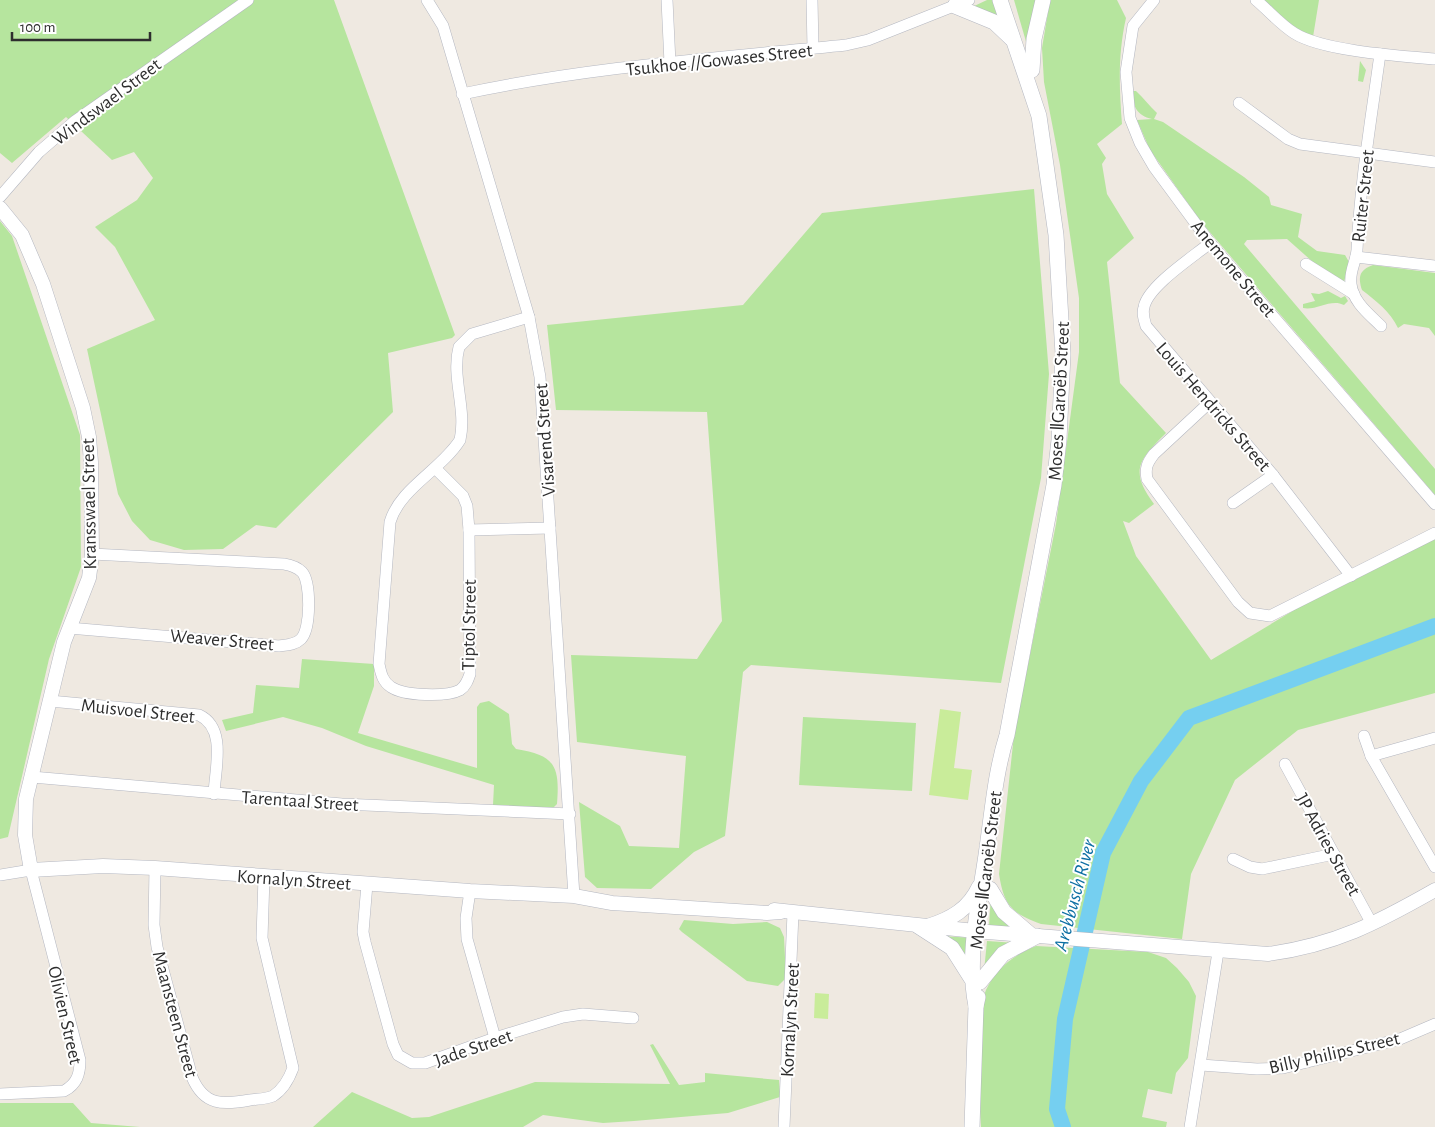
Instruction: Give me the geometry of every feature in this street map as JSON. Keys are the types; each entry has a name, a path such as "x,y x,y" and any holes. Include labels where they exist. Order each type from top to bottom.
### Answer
{"main road":[{"name":"Moses ǁGaroëb Street","path":"1000,0 1034,95"},
{"name":"Moses ǁGaroëb Street","path":"972,1127 979,931 1000,758 1007,735 1054,486 1059,440 1062,364 1062,317 1056,235 1045,154 1034,95 1032,70 1009,0"},
{"path":"1032,70 1034,38 1043,0"},
{"path":"961,2 994,22 1015,43"},
{"path":"986,885 1004,912 1034,936 1003,954 976,981 952,948 924,926 947,920 962,910 986,885"}],"street":[{"name":"Windswael Street","path":"0,197 39,152 75,122 248,0"},
{"name":"Visarend Street","path":"427,0 443,26 529,317 540,377 570,814 581,897"},
{"path":"667,0 670,63"},
{"path":"812,0 814,48"},
{"name":"Anemone Street","path":"1154,0 1134,26 1126,72 1130,118 1140,143 1154,167 1210,242 1435,504"},
{"path":"1256,0 1286,27 1307,40 1380,54 1435,59"},
{"name":"Tsukhoe //Gowases Street","path":"462,94 502,85 868,40 961,2"},
{"name":"Ruiter Street","path":"1354,294 1350,275 1356,257 1358,210 1380,54"},
{"path":"1239,104 1294,142 1435,162"},
{"name":"Kransswael Street","path":"0,208 22,236 43,284 83,408 89,437 92,554 89,578 69,628 26,799 25,835 31,870"},
{"name":"Louis Hendricks Street","path":"1210,242 1150,293 1144,305 1143,315 1146,326 1274,475 1351,576"},
{"path":"1356,257 1435,266"},
{"path":"1306,264 1354,294 1361,306 1382,326"},
{"name":"Tiptol Street","path":"435,468 464,496 469,530 470,674 468,682 458,690 445,694 399,691 390,687 382,678 379,664 390,522 393,510 435,468 456,447 462,431 457,369 459,347 472,334 529,317"},
{"path":"1210,402 1154,454 1147,462 1145,470 1147,479 1238,602 1250,613 1270,616 1435,533"},
{"path":"1233,503 1274,475"},
{"path":"469,530 550,528"},
{"name":"Weaver Street","path":"69,628 170,634 279,646 292,644 302,639 309,598 307,581 294,566 92,554"},
{"name":"Muisvoel Street","path":"50,701 199,716 209,720 217,735 214,794"},
{"path":"1364,736 1371,756 1435,867"},
{"path":"1371,756 1435,738"},
{"name":"JP Adries Street","path":"1285,764 1372,924"},
{"name":"Tarentaal Street","path":"32,777 342,804 570,814"},
{"path":"1233,859 1250,867 1262,869 1334,854"},
{"name":"Kornalyn Street","path":"0,875 31,870 103,866 155,868 264,877 581,897 612,903 767,913 787,912 1034,936 1218,952 1268,954 1296,950 1336,940 1372,924 1435,890"},
{"name":"Maansteen Street","path":"155,868 154,925 157,947 192,1077 197,1089 210,1099 225,1104 272,1097 289,1080 293,1068 262,938 264,877"},
{"name":"Olivien Street","path":"0,1094 64,1091 72,1086 80,1073 80,1060 31,870"},
{"name":"Jade Street","path":"367,884 363,932 365,942 393,1044 398,1055 412,1063 425,1063 495,1038 563,1017 583,1014 633,1018"},
{"path":"470,891 466,918 467,939 495,1038"},
{"name":"Kornalyn Street","path":"784,1127 787,912"},
{"path":"1190,1127 1218,952"},
{"name":"Billy Philips Street","path":"1201,1065 1257,1069 1283,1068 1400,1039 1435,1024"}],"green space":[{"path":"0,0 334,0 455,335 452,338 388,353 393,412 276,528 256,525 223,549 184,550 150,540 132,521 118,494 87,349 155,320 115,247 95,227 137,200 153,178 134,152 112,160 66,117 12,163 0,153"},
{"path":"987,0 998,0 1006,24 970,8"},
{"path":"1014,0 1038,0 1029,52"},
{"path":"1050,0 1117,0 1126,18 1120,70 1122,124 1097,144 1106,158 1102,164 1107,194 1134,238 1107,262 1120,383 1166,433 1149,451 1140,466 1142,482 1154,504 1129,523 1123,521 1136,556 1211,660 1351,576 1435,533 1435,693 1298,730 1235,780 1191,874 1182,939 1041,924 1016,912 1003,893 999,874 1014,735 1056,524 1079,352 1079,298 1060,165 1044,82 1042,48"},
{"path":"1263,0 1319,0 1313,37 1297,31"},
{"path":"1360,61 1366,70 1363,82 1358,81"},
{"path":"1132,91 1136,91 1157,113 1154,119 1163,122 1244,177 1269,197 1271,205 1302,214 1298,237 1317,251 1345,255 1349,262 1344,282 1323,271 1287,239 1247,240 1244,244 1435,469 1435,495 1202,223 1150,150 1137,120 1152,119 1139,113 1136,109"},
{"path":"1034,189 1049,374 1041,478 1001,683 751,665 743,672 725,836 694,852 651,889 597,888 585,877 579,802 620,826 629,846 679,848 686,756 577,742 571,655 697,659 722,621 707,412 556,410 547,325 743,305 822,213"},
{"path":"0,221 12,236 80,435 81,567 49,659 8,837 0,839"},
{"path":"1373,265 1435,273 1435,336 1429,328 1404,324 1398,328 1387,311 1362,290 1361,274 1365,269"},
{"path":"1328,291 1341,298 1345,296 1348,301 1344,305 1334,303 1313,308 1303,308 1303,304 1315,301 1311,293 1319,294"},
{"path":"302,659 374,664 374,686 358,733 477,768 477,707 480,703 489,701 509,714 512,744 516,749 539,755 552,764 556,771 557,804 553,808 493,805 494,785 366,746 322,728 283,717 226,731 222,720 253,713 256,685 299,688"},
{"path":"940,709 961,712 954,768 972,770 968,800 929,795"},
{"path":"803,717 916,723 912,791 799,785"},
{"path":"991,895 1020,930 989,926"},
{"path":"684,920 733,924 767,922 780,928 784,937 786,978 778,986 747,981 682,932 679,929"},
{"path":"942,936 973,938 970,966"},
{"path":"987,941 1016,943 984,971"},
{"path":"1036,946 1148,952 1166,958 1189,982 1196,996 1188,1058 1176,1073 1172,1094 1148,1089 1142,1117 1167,1122 1166,1127 981,1127 981,1021 984,995 990,982 1006,963"},
{"path":"815,993 829,994 828,1019 814,1018"},
{"path":"653,1044 679,1085 705,1082 705,1073 779,1080 780,1097 728,1113 603,1123 543,1115 523,1127 313,1127 352,1092 412,1118 429,1117 535,1082 670,1084 650,1045"},
{"path":"0,1103 73,1103 91,1123 140,1127 0,1127"}],"waterway":[{"name":"Arebbusch River","path":"1063,1127 1057,1109 1065,1019 1103,853 1141,781 1189,718 1435,626"}]}
